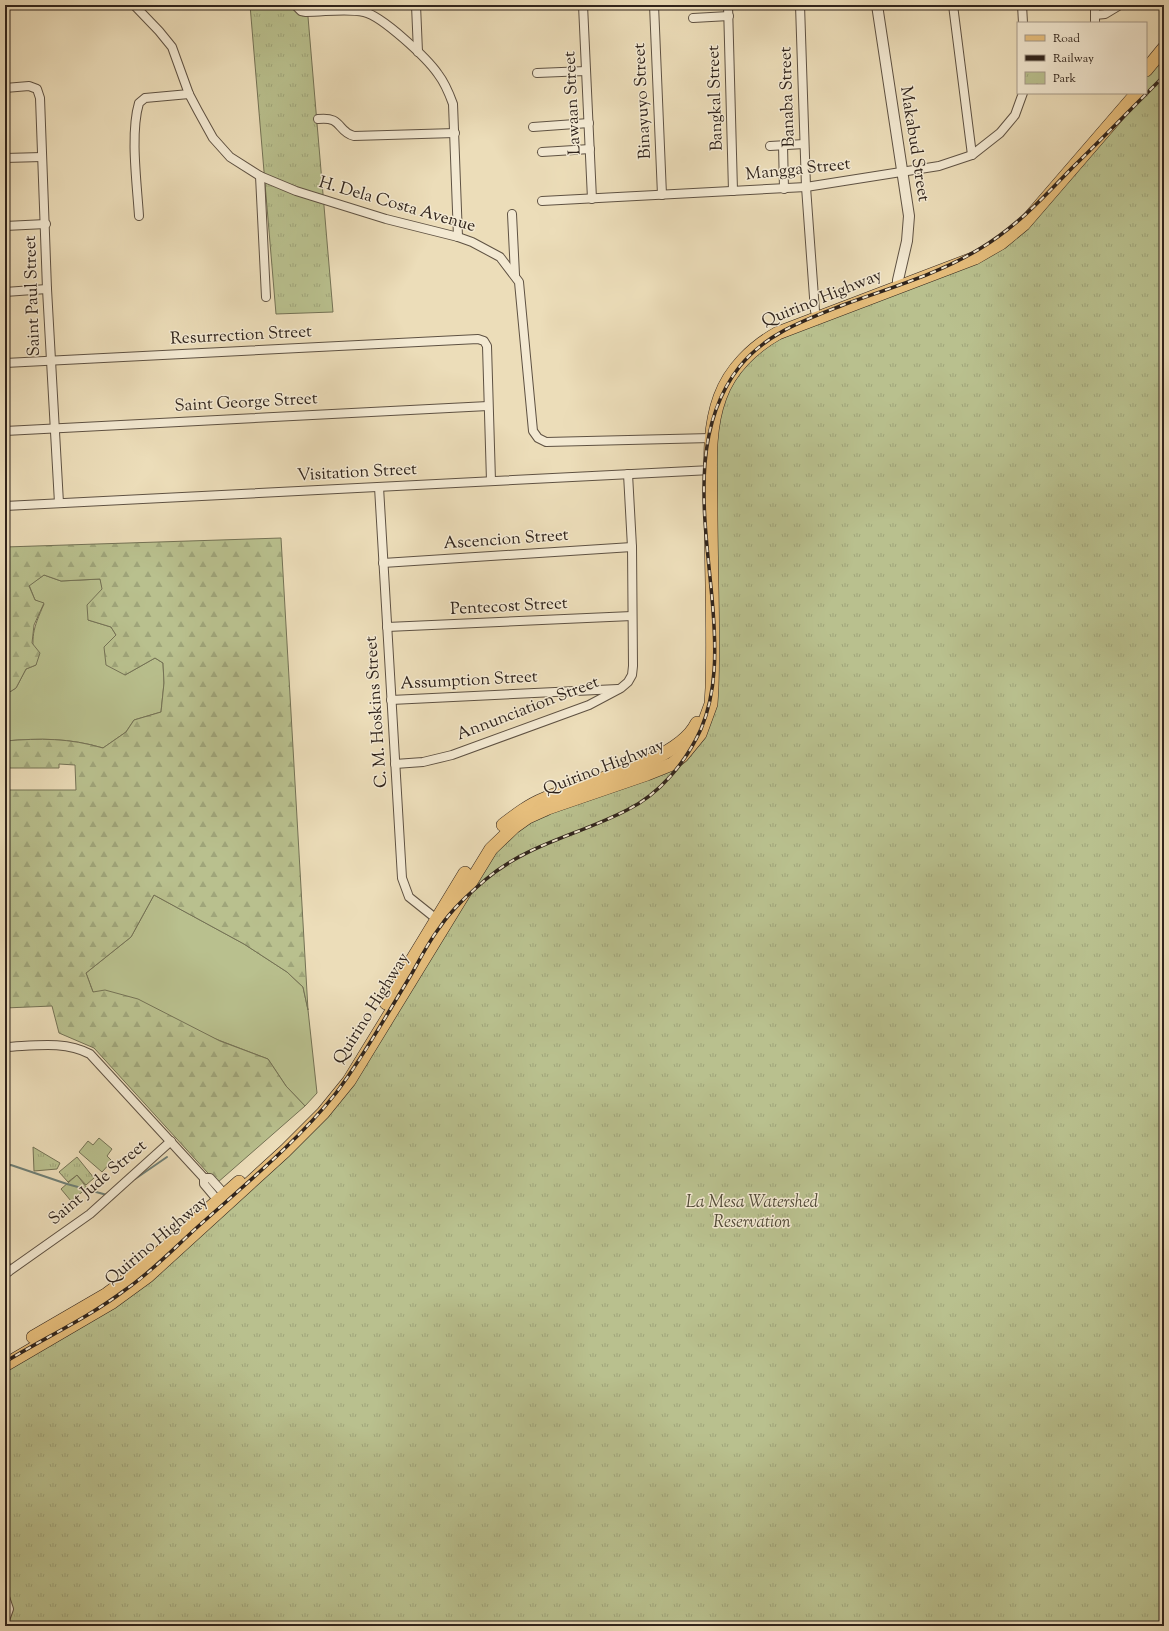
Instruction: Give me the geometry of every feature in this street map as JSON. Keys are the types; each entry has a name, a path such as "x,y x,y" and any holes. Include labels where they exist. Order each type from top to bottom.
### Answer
{"main road":[{"path":"1147,69 1164,48"},
{"path":"1147,81 1164,60"},
{"name":"Quirino Highway","path":"898,284 972,250 996,236 1017,218 1126,94"},
{"name":"Quirino Highway","path":"5,1356 124,1282 142,1269 285,1151 333,1102 349,1081 441,923 491,849 514,827 528,817 548,808 672,764 682,756 700,734 710,704 712,688 707,438 720,396 733,373 748,355 767,339 817,314 898,284 975,258 1001,243 1024,224 1136,94"},
{"name":"Quirino Highway","path":"5,1365 111,1303 148,1276 224,1202"}],"street":[{"name":"H. Dela Costa Avenue","path":"134,5 159,30 172,48 189,94 206,127 220,148 230,157 260,176 296,191 380,217 458,237 472,242 500,257 520,282 533,431 538,438 546,442 707,438"},
{"path":"294,5 301,11 311,12 339,10 366,12 404,39 437,72 447,88 453,104 458,237"},
{"path":"416,5 418,52"},
{"name":"Lawaan Street","path":"583,5 592,199"},
{"name":"Binayuyo Street","path":"654,5 662,195"},
{"name":"Bangkal Street","path":"728,5 733,191"},
{"name":"Banaba Street","path":"800,5 806,188 817,314"},
{"name":"Makabud Street","path":"877,5 908,210 909,228 898,284"},
{"path":"953,5 972,155"},
{"path":"1022,5 1023,22"},
{"path":"1095,5 1095,19 1120,5"},
{"path":"693,18 728,16"},
{"path":"404,39 417,34"},
{"path":"537,73 586,71"},
{"name":"Saint Paul Street","path":"5,88 28,86 37,89 40,98 46,224 47,289 59,503"},
{"path":"139,216 136,154 136,123 139,103 145,98 189,94"},
{"name":"Mangga Street","path":"542,201 806,188 951,163 972,155 1000,133 1015,115 1024,94"},
{"path":"318,119 327,118 334,120 347,133 354,136 455,133"},
{"path":"533,127 589,123"},
{"path":"770,146 804,144"},
{"path":"783,145 784,189"},
{"path":"542,152 590,149"},
{"path":"5,158 42,157"},
{"path":"260,176 266,297"},
{"path":"512,214 515,275"},
{"path":"5,226 46,224"},
{"path":"5,292 47,289"},
{"name":"Resurrection Street","path":"5,363 478,338 484,341 487,346 488,406"},
{"path":"488,406 491,481"},
{"name":"Saint George Street","path":"5,430 488,406"},
{"name":"Visitation Street","path":"5,506 707,470"},
{"name":"Annunciation Street","path":"395,764 423,762 452,755 589,705 621,688 628,682 632,676 632,547 628,474"},
{"name":"C. M. Hoskins Street","path":"379,487 395,764 404,884 408,897 441,923"},
{"name":"Ascencion Street","path":"383,563 632,547"},
{"name":"Pentecost Street","path":"387,627 632,616"},
{"name":"Assumption Street","path":"391,700 621,688"},
{"path":"5,1047 67,1046 80,1048 90,1054 204,1178 210,1178 224,1202"},
{"name":"Saint Jude Street","path":"7,1273 90,1214 171,1141"},
{"path":"5,1263 7,1273"},
{"path":"5,1598 9,1610 5,1620"}],"green space":[{"path":"250,5 307,5 333,312 276,314"},
{"name":"La Mesa Watershed Reservation","path":"1164,53 1164,1626 5,1626 5,1365 111,1303 318,1119 480,866 514,827 680,754 707,704 708,438 742,356 974,254 1003,237 1020,221 1129,94 1147,94 1147,73"},
{"path":"281,538 308,1010 303,987 287,972 244,944 154,895 131,937 86,973 93,992 105,990 138,999 220,1041 268,1059 286,1086 305,1106 217,1183 94,1048 59,1033 52,1006 5,1008 5,790 76,790 75,765 59,764 59,768 5,768 5,741 30,739 54,740 78,742 103,748 126,732 134,720 161,712 164,683 163,663 155,658 125,675 106,665 104,647 116,635 111,627 88,620 87,605 102,589 100,579 61,581 44,575 29,586 35,600 44,603 34,625 32,643 40,653 36,665 26,669 16,688 5,695 5,547"},
{"path":"44,575 61,581 100,579 103,589 88,620 111,627 116,635 125,675 155,658 163,663 164,683 161,712 134,720 126,732 103,748 79,742 55,740 30,739 5,741 5,695 16,688 26,669 36,665 33,640 37,620 44,604 35,600 29,585"},
{"path":"154,895 244,944 287,972 303,987 308,1010 317,1093 305,1106 286,1086 268,1059 93,992 86,973 131,937"},
{"path":"99,1138 112,1149 107,1156 112,1161 102,1172 79,1152 88,1141 93,1145"},
{"path":"33,1147 60,1163 57,1169 34,1171"},
{"path":"77,1157 94,1178 86,1185 77,1175 68,1182 59,1172"},
{"path":"77,1175 87,1188 71,1201 61,1189"}],"waterway":[{"path":"135,1179 167,1157"},
{"path":"5,1166 11,1165 67,1184 107,1195"}],"railway":[{"path":"1147,93 1164,76"},
{"path":"5,1362 96,1310 135,1283 255,1177 306,1128 336,1093 366,1050 436,932 455,908 479,885 518,857 609,819 639,803 661,786 680,765 701,729 713,685 715,655 714,625 707,548 704,484 706,452 712,422 723,393 740,366 774,336 801,322 931,273 965,257 994,240 1040,201 1146,94"}]}
